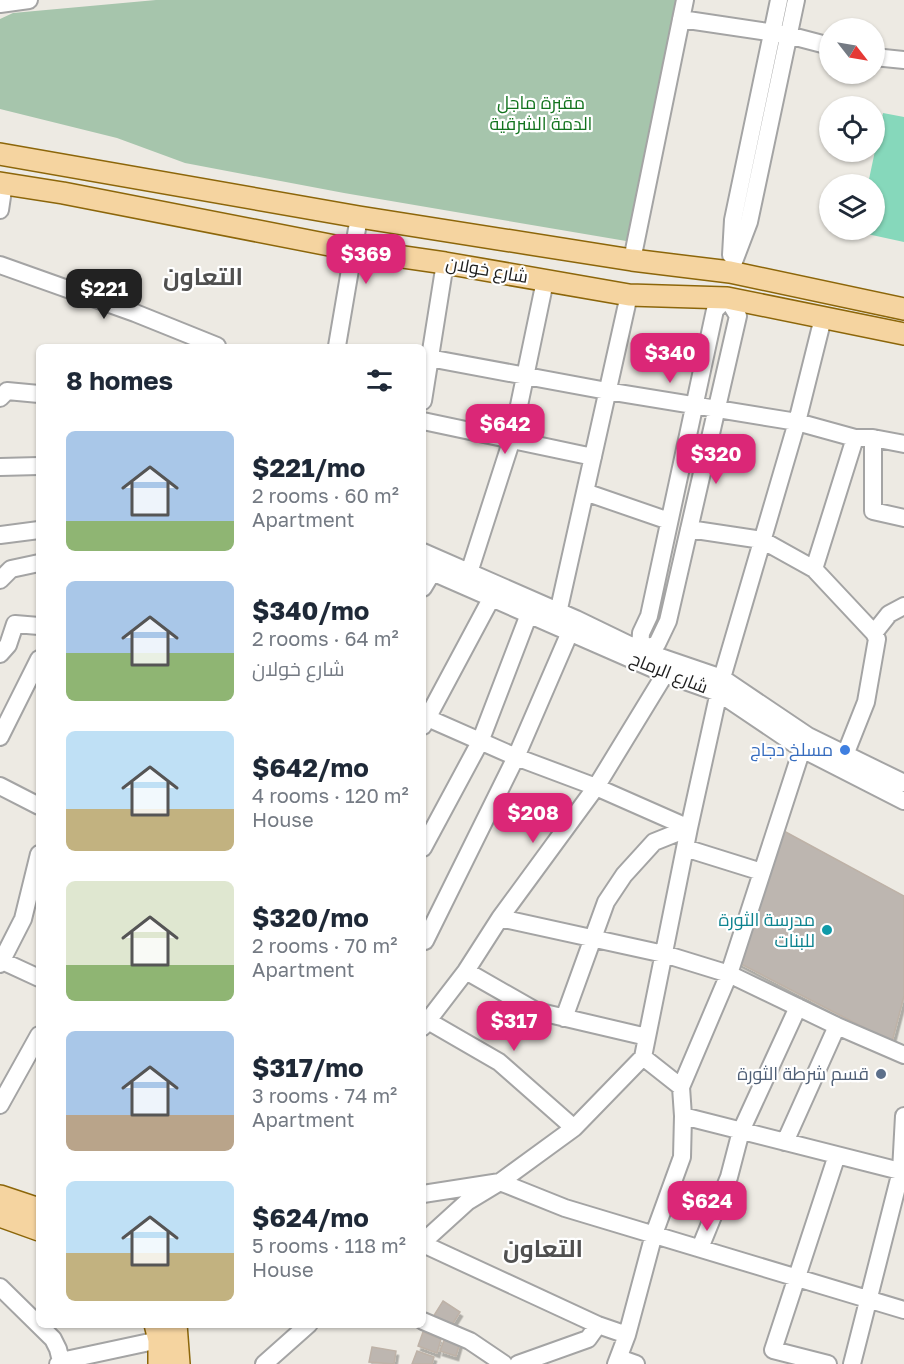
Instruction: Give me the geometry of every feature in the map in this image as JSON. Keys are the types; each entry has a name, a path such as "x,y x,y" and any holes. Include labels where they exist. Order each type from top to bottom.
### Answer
{"main road":[{"name":"شارع خولان","path":"0,154 359,217 632,260 730,272 904,309"},
{"name":"شارع خولان","path":"2,183 355,250 445,262 629,295 728,298 904,334"},
{"path":"728,298 730,272"},
{"path":"0,1196 36,1208"},
{"path":"3,1223 36,1229"},
{"path":"176,1328 179,1364"},
{"path":"157,1333 159,1364"}],"street":[{"path":"0,4 29,0"},
{"path":"632,260 685,0"},
{"path":"779,0 780,34"},
{"path":"730,272 733,220 780,34 796,0"},
{"path":"681,19 780,34 819,43"},
{"path":"885,58 904,60"},
{"path":"0,210 2,183"},
{"path":"337,344 359,217"},
{"path":"426,380 445,262"},
{"path":"0,265 135,313 212,344"},
{"path":"468,579 512,439 545,281"},
{"path":"426,940 516,757 561,623 585,492 629,295"},
{"path":"728,298 738,316 668,621 657,644 636,654 641,633 649,616 716,310 728,298"},
{"path":"426,1240 466,1202 500,1182 574,1128 643,1057 720,686 797,422 823,318"},
{"path":"429,358 607,391 797,422 855,438 873,438 904,444"},
{"path":"0,398 7,391 36,394"},
{"path":"426,422 593,457"},
{"path":"814,569 855,438"},
{"path":"873,438 873,511 904,518"},
{"path":"0,467 36,466"},
{"path":"585,492 669,521"},
{"path":"689,529 762,540 814,569 874,633 877,639 866,702 845,755"},
{"path":"0,535 36,530"},
{"name":"شارع الرماح","path":"426,554 468,579 561,623 720,686 808,736 904,783"},
{"path":"4,571 36,564"},
{"name":"شارع الرماح","path":"427,571 468,579 492,597 529,614 561,623 636,654 665,674 720,686 802,749 904,801"},
{"path":"426,718 492,597"},
{"path":"874,633 889,614 904,606"},
{"path":"426,842 480,742 529,614"},
{"path":"0,654 8,645 15,624 36,626"},
{"path":"0,737 36,664"},
{"path":"426,1020 466,971 500,918 596,787 665,674"},
{"path":"426,720 596,787 689,828"},
{"path":"636,1364 617,1361 627,1335 654,1234 682,1157 681,1087 729,974 802,749"},
{"path":"0,786 36,804"},
{"path":"564,1018 606,902 624,875 654,842 689,828"},
{"path":"685,848 762,872"},
{"path":"36,866 23,919 1,961 36,977"},
{"path":"500,918 664,954 729,974 837,1026 904,1055"},
{"path":"466,971 536,1011 647,1037"},
{"path":"700,1248 729,1177 741,1131 798,1007"},
{"path":"426,1023 499,1062 574,1128"},
{"path":"785,1142 837,1026"},
{"path":"0,1105 36,1040"},
{"path":"643,1057 681,1087"},
{"path":"683,1116 902,1172"},
{"path":"852,1364 902,1172 904,1116"},
{"path":"828,1364 773,1350 837,1155"},
{"path":"426,1194 500,1182 565,1208 904,1310"},
{"path":"426,1244 598,1325 627,1335"},
{"path":"4,1298 36,1325"},
{"path":"426,1322 470,1341 504,1364"},
{"path":"518,1364 588,1340 598,1325"},
{"path":"40,1328 53,1339 58,1349 60,1362 157,1333"},
{"path":"264,1364 304,1328"}],"green space":[{"name":"مقبرة ماجل الدمة الشرقية","path":"156,0 682,0 632,242 344,193 185,163 117,138 0,109 0,19 13,13"},
{"path":"885,113 904,117 904,242 885,238 885,174 870,174 873,162 885,162"}],"building":[{"name":"مدرسة الثورة للبنات","path":"782,830 904,896 904,996 892,1042 739,963"},
{"path":"443,1301 460,1312 450,1328 433,1317"},
{"path":"423,1332 441,1339 437,1353 418,1346"},
{"path":"445,1338 460,1342 456,1356 440,1351"},
{"path":"372,1347 396,1351 394,1364 369,1362"},
{"path":"417,1351 434,1357 432,1364 412,1364"}],"place":[{"name":"مسلخ دجاج","path":"845,750"},
{"name":"مدرسة الثورة للبنات","path":"827,930"},
{"name":"قسم شرطة الثورة","path":"881,1074"}],"district":[{"name":"التعاون","path":"203,277"},
{"name":"التعاون","path":"543,1249"}]}
